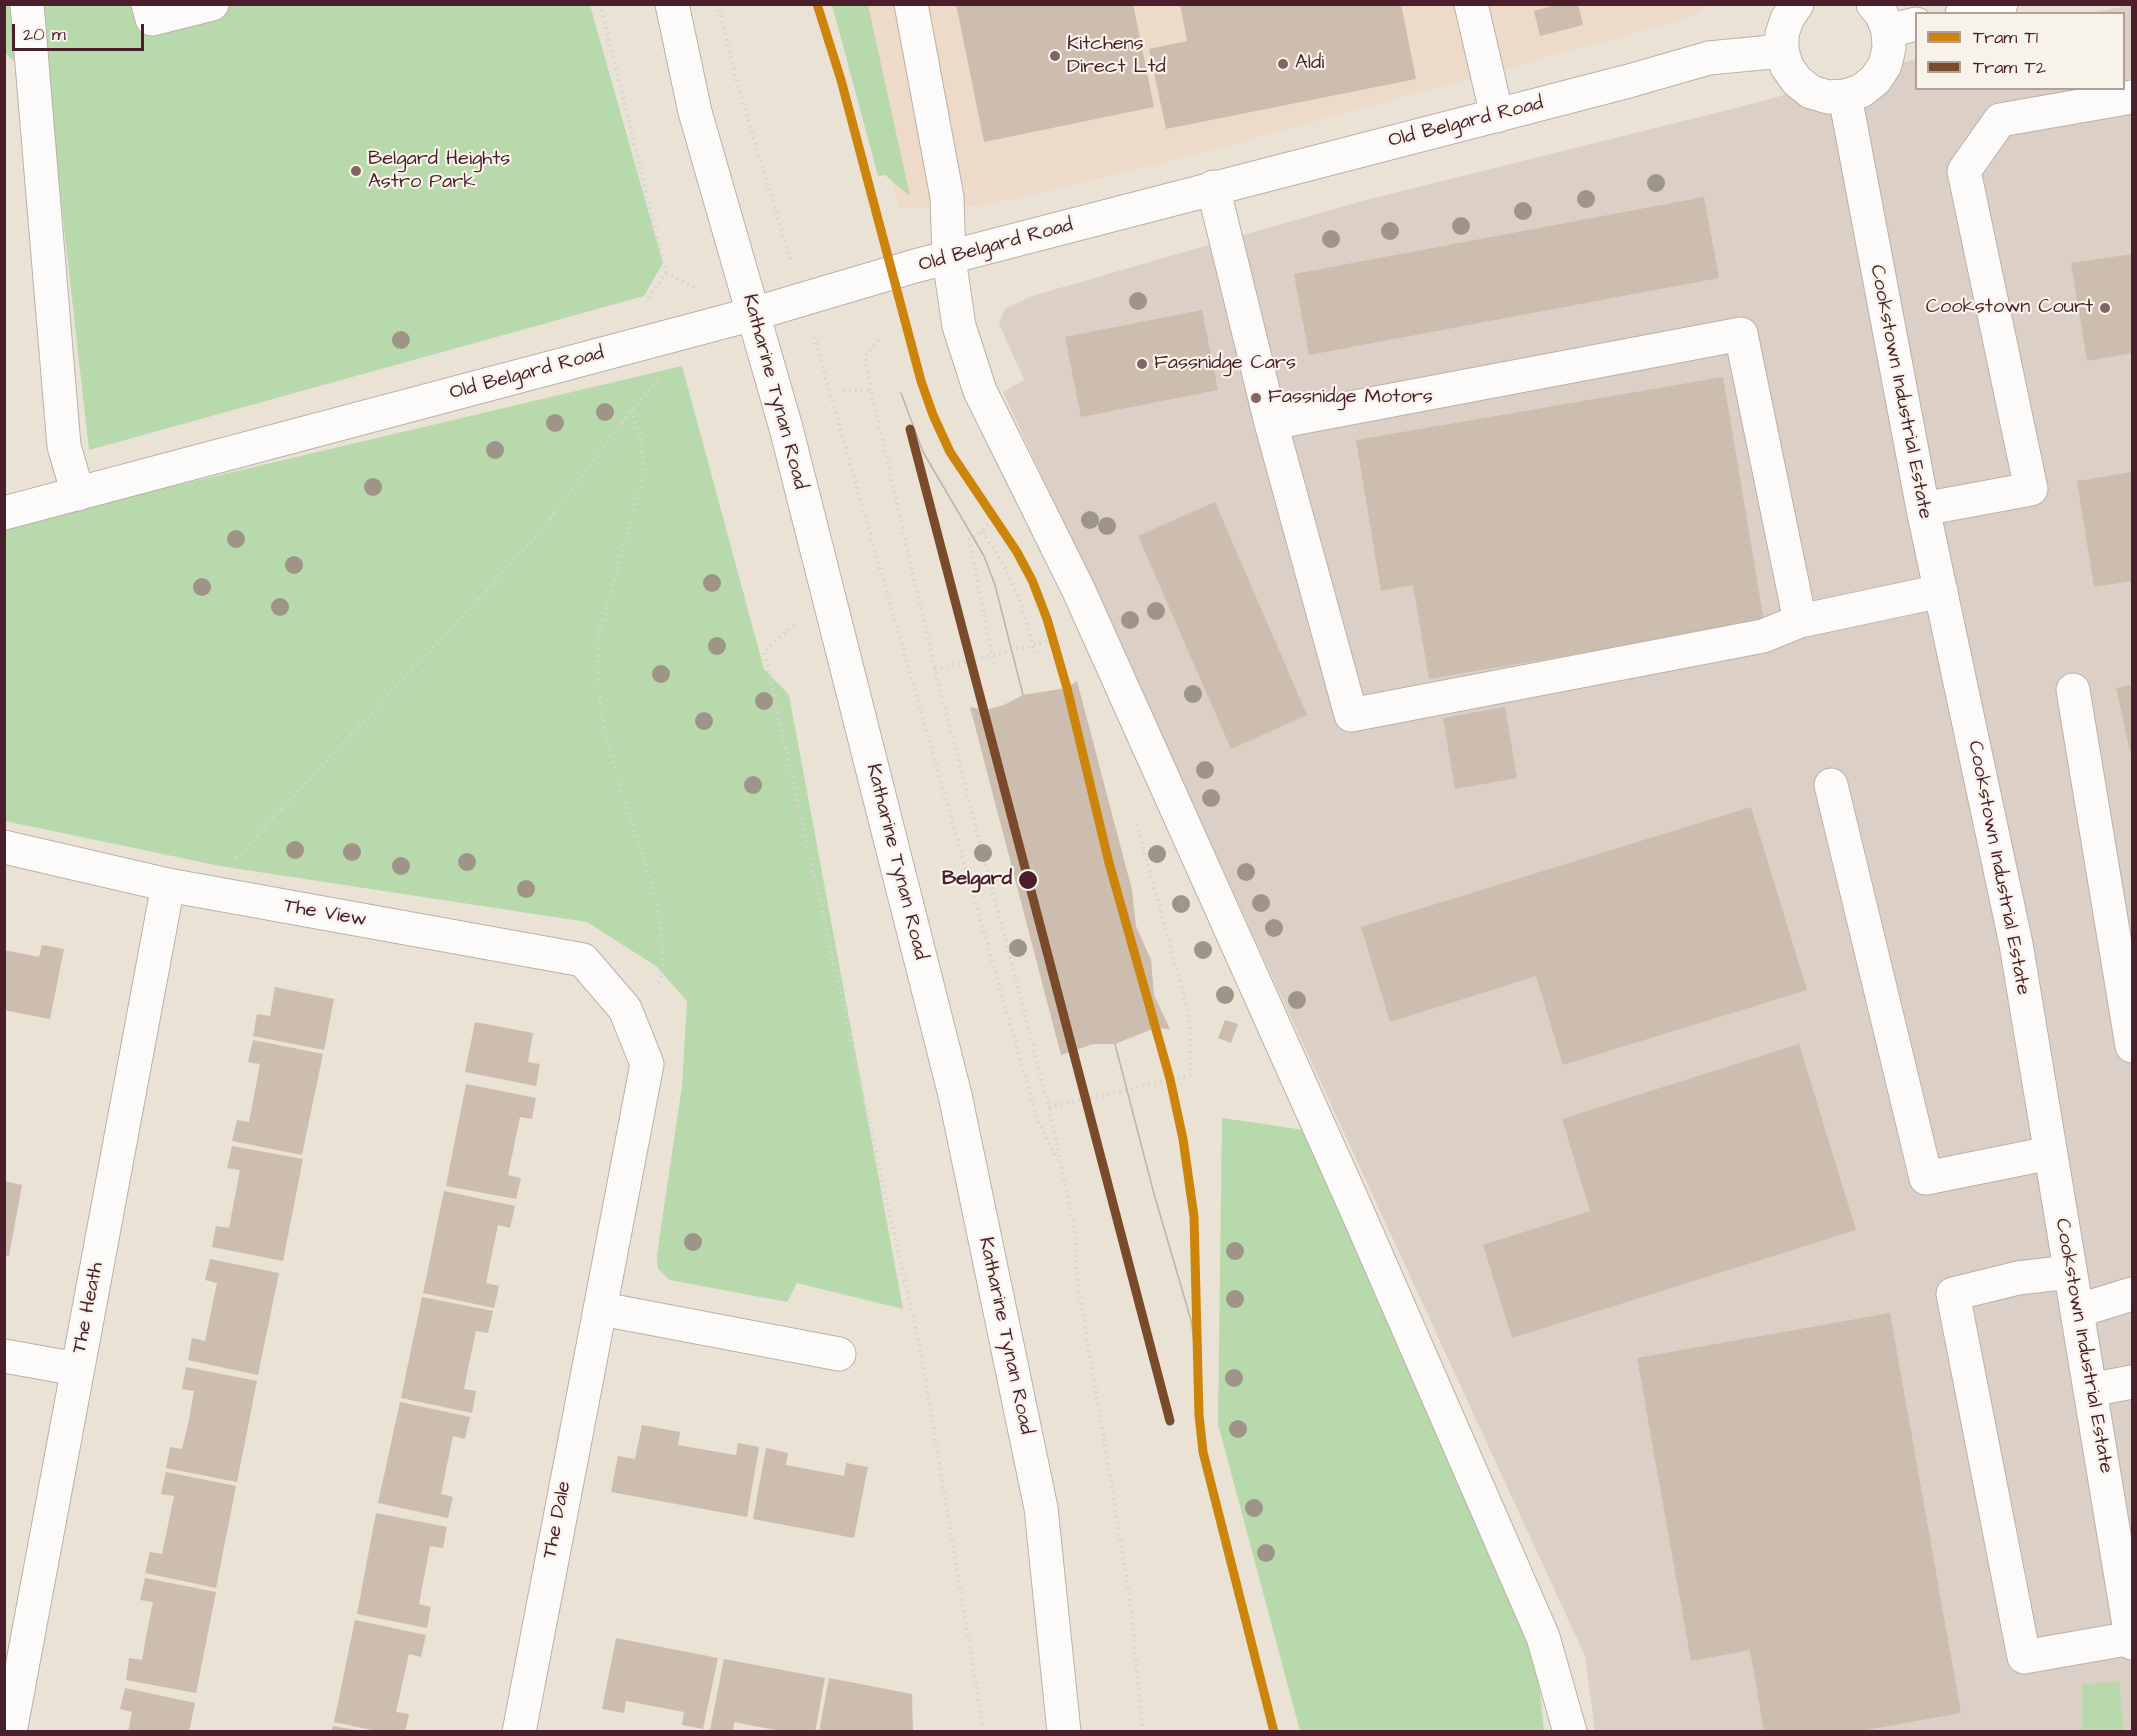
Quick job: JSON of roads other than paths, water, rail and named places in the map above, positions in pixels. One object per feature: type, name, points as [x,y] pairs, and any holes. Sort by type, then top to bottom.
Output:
[{"type":"street","points":[[27,4],[64,446],[78,494]]},
{"type":"street","points":[[148,4],[152,20],[212,4]]},
{"type":"street","name":"Katharine Tynan Road","points":[[672,4],[695,112],[786,428],[955,1095],[1041,1508],[1064,1731]]},
{"type":"street","points":[[911,4],[947,197],[949,259],[959,326],[980,391],[1089,612],[1347,1189],[1543,1637],[1570,1731]]},
{"type":"street","points":[[1471,4],[1497,116]]},
{"type":"street","points":[[1797,4],[1784,27],[1782,51],[1787,67],[1797,81],[1820,94],[1845,96],[1862,91],[1875,80],[1885,65],[1892,20]]},
{"type":"street","points":[[1970,12],[2001,4]]},
{"type":"street","name":"Old Belgard Road","points":[[4,513],[803,301],[1213,187],[1497,116],[1709,58],[1782,51]]},
{"type":"street","name":"Cookstown Industrial Estate","points":[[1845,96],[1923,509],[2016,944],[2132,1640]]},
{"type":"street","points":[[1923,509],[2031,489],[1964,171],[2000,120],[2133,97]]},
{"type":"street","points":[[1213,187],[1271,423],[1351,715],[1763,636],[1800,621],[1941,591]]},
{"type":"street","points":[[1271,423],[1741,334],[1800,621]]},
{"type":"street","points":[[2073,690],[2133,1046]]},
{"type":"street","points":[[1831,785],[1926,1178],[2050,1152]]},
{"type":"street","name":"The View","points":[[4,847],[168,885],[583,960],[625,1009]]},
{"type":"street","name":"The Heath","points":[[10,1731],[168,885]]},
{"type":"street","name":"The Dale","points":[[519,1731],[583,1387],[602,1309],[647,1064],[625,1009]]},
{"type":"street","points":[[2070,1272],[2018,1278],[1953,1294],[2024,1657],[2132,1640]]},
{"type":"street","points":[[2077,1311],[2126,1296]]},
{"type":"street","points":[[602,1309],[839,1354]]},
{"type":"street","points":[[4,1356],[77,1369]]},
{"type":"street","points":[[2090,1389],[2133,1382]]},
{"type":"tram line","name":"T1","points":[[817,4],[841,80],[921,381],[933,415],[950,452],[1017,552],[1032,580],[1047,619],[1067,688],[1109,863],[1170,1079],[1183,1139],[1194,1217],[1199,1415],[1203,1452],[1274,1732]]},
{"type":"tram line","points":[[901,393],[923,452],[984,556],[995,585],[1023,695]]},
{"type":"tram line","name":"T2","points":[[910,429],[1170,1421]]},
{"type":"tram line","points":[[1115,1044],[1154,1194],[1191,1320],[1199,1377]]},
{"type":"place","name":"Kitchens Direct Ltd","points":[[1055,56]]},
{"type":"place","name":"Aldi","points":[[1283,64]]},
{"type":"place","name":"Belgard Heights Astro Park","points":[[356,171]]},
{"type":"place","name":"Cookstown Court","points":[[2105,308]]},
{"type":"place","name":"Fassnidge Cars","points":[[1142,364]]},
{"type":"place","name":"Fassnidge Motors","points":[[1256,398]]},
{"type":"place","name":"Belgard","points":[[1028,880]]}]
